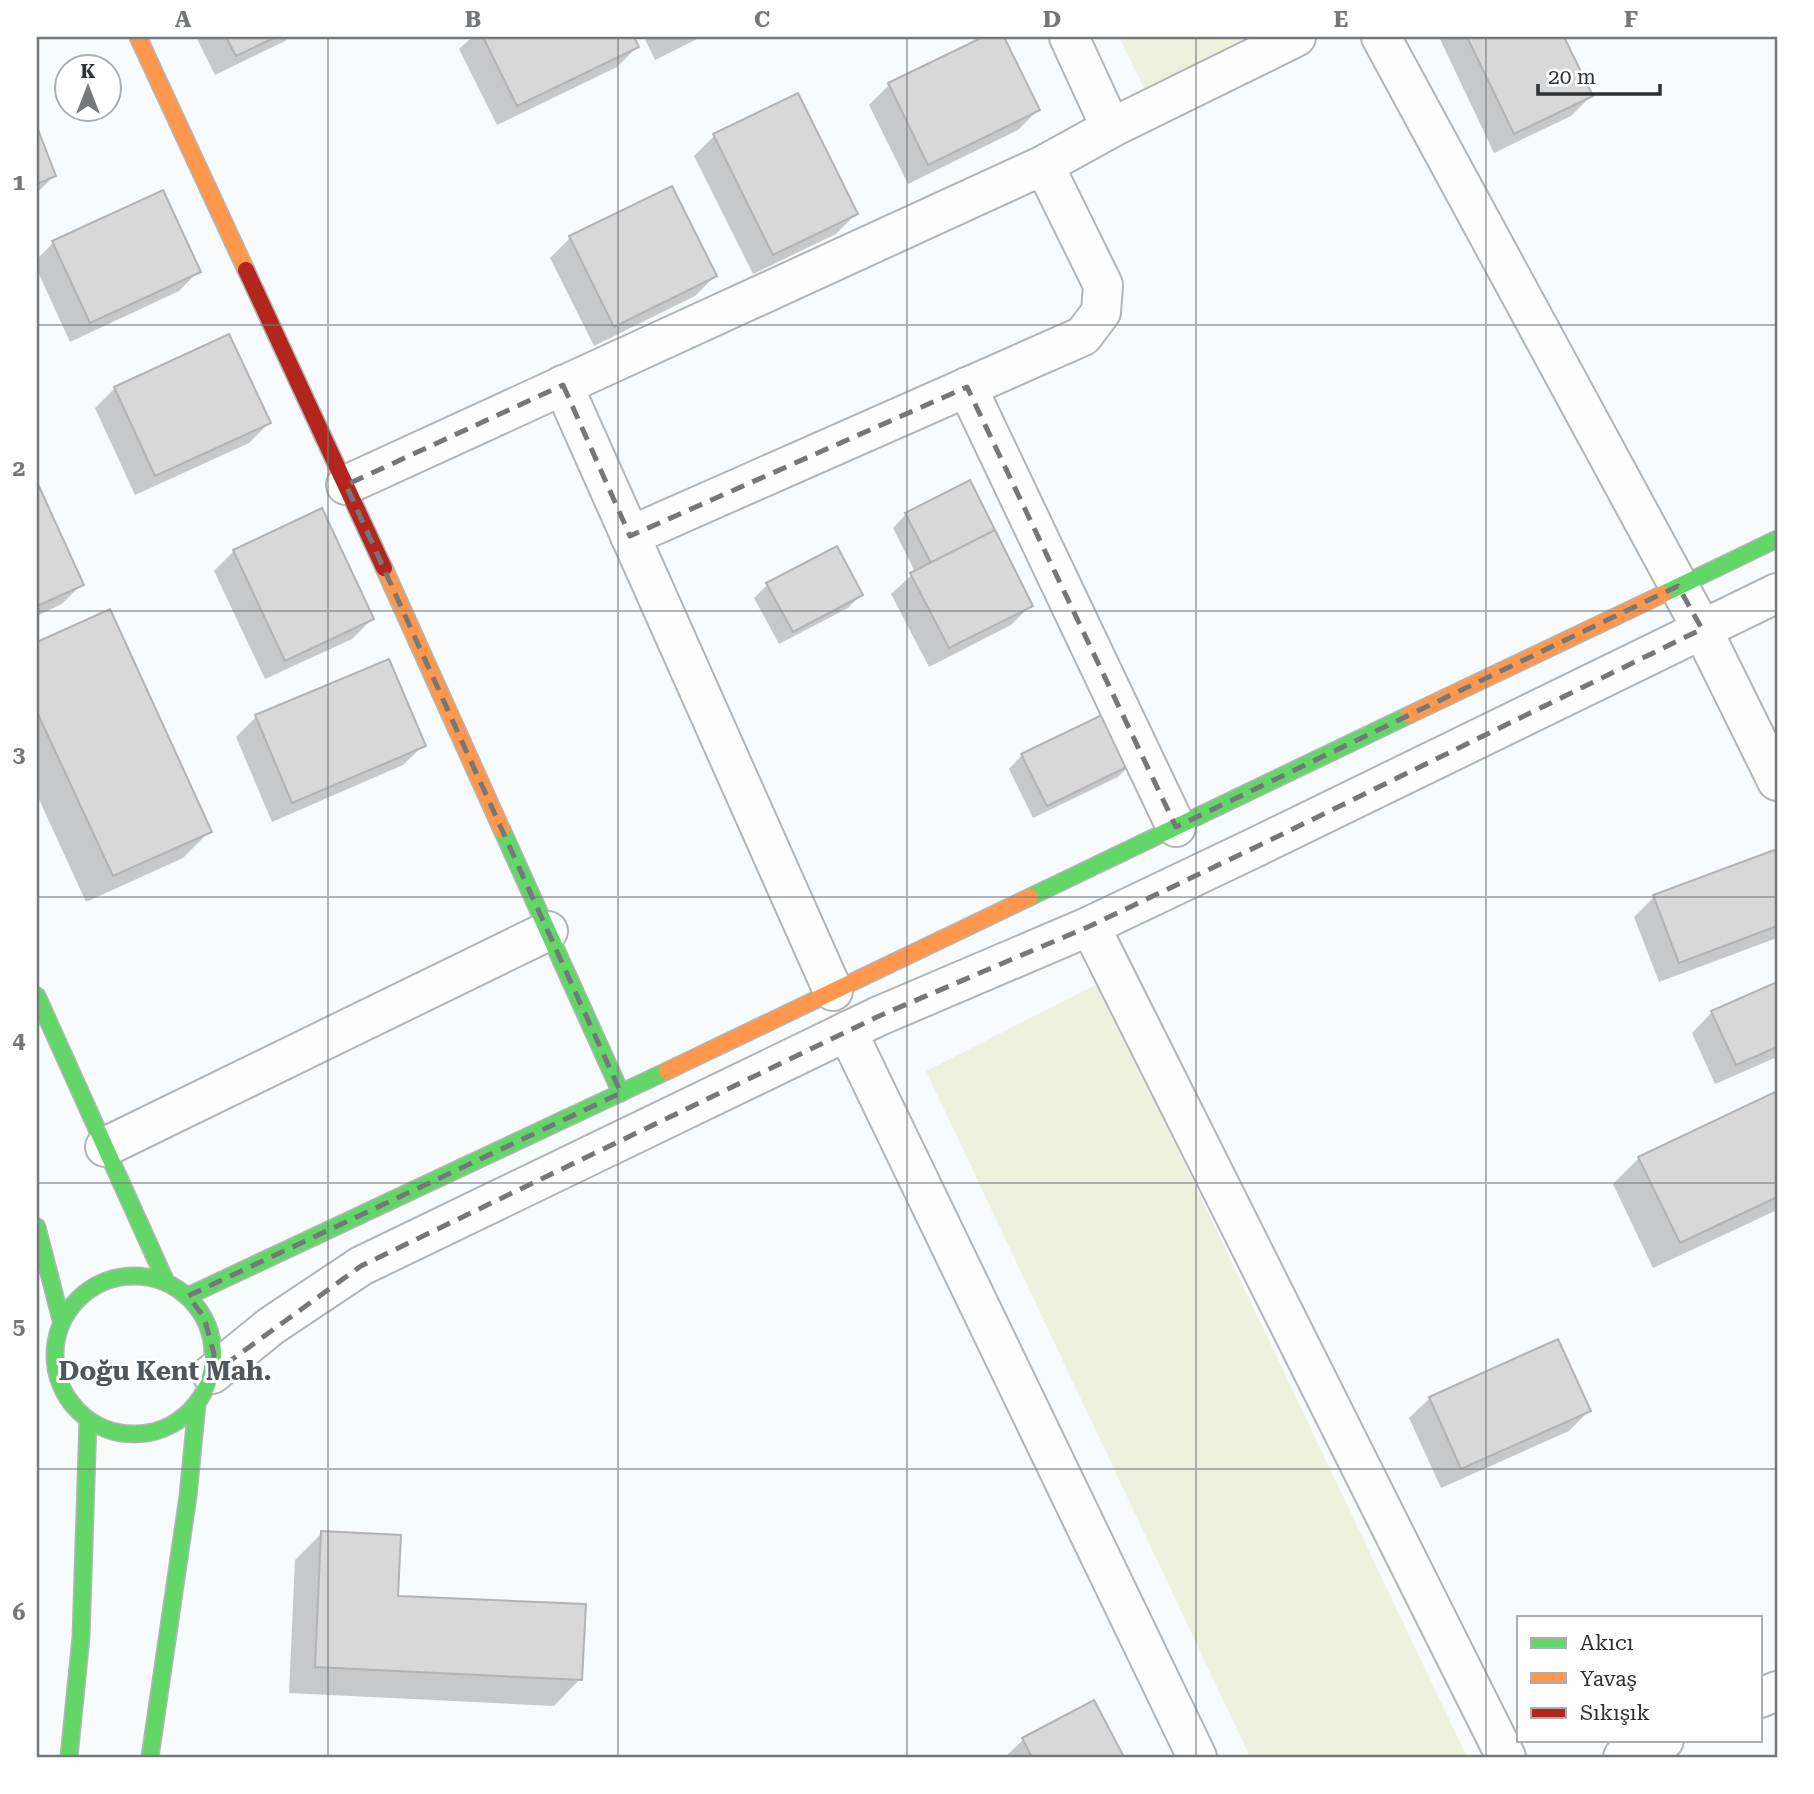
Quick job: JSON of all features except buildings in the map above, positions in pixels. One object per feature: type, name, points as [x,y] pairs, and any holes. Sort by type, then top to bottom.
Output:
[{"type":"street","points":[[138,37],[346,485],[621,1093]]},
{"type":"street","points":[[1069,37],[1111,128]]},
{"type":"street","points":[[346,485],[1044,165],[1111,128],[1296,37]]},
{"type":"street","points":[[1381,37],[1702,629],[1777,781]]},
{"type":"street","points":[[630,536],[1083,337],[1101,312],[1103,285],[1044,165]]},
{"type":"street","points":[[563,385],[834,991]]},
{"type":"street","points":[[967,387],[1176,827]]},
{"type":"street","points":[[188,1296],[621,1093],[1777,539]]},
{"type":"street","points":[[150,1757],[204,1389],[214,1354],[204,1317],[188,1296],[166,1282],[142,1276],[117,1277],[95,1285],[75,1301],[61,1320],[54,1345],[55,1369],[61,1389],[73,1407],[88,1420],[110,1431],[134,1435],[157,1431],[179,1420],[204,1389],[271,1326],[361,1266],[878,1016],[1090,926],[1777,593]]},
{"type":"street","points":[[1090,926],[1506,1757]]},
{"type":"street","points":[[105,1147],[548,930]]},
{"type":"street","points":[[37,996],[166,1282]]},
{"type":"street","points":[[847,1031],[1197,1757]]},
{"type":"street","points":[[37,1227],[61,1320]]},
{"type":"street","points":[[69,1757],[81,1637],[88,1420]]},
{"type":"street","points":[[1623,1757],[1659,1742]]},
{"type":"highlighted area","points":[[563,385],[630,536],[967,387],[1176,827],[1678,586],[1702,629],[1090,926],[879,1016],[361,1266],[212,1374],[214,1354],[204,1317],[188,1296],[621,1093],[346,485]]},
{"type":"green space","points":[[1119,37],[1257,37],[1144,88]]},
{"type":"green space","points":[[1099,983],[1467,1757],[1250,1757],[926,1071]]},
{"type":"traffic: fast","points":[[1663,594],[1777,539]]},
{"type":"traffic: fast","points":[[1030,897],[1409,715]]},
{"type":"traffic: fast","points":[[502,830],[621,1093]]},
{"type":"traffic: fast","points":[[37,996],[166,1282]]},
{"type":"traffic: fast","points":[[188,1296],[667,1071]]},
{"type":"traffic: fast","points":[[37,1227],[61,1320]]},
{"type":"traffic: fast","points":[[134,1276],[164,1282],[190,1299],[207,1325],[213,1355],[207,1385],[190,1411],[164,1428],[134,1434],[104,1428],[78,1411],[61,1385],[55,1355],[61,1325],[78,1299],[104,1282],[134,1276]]},
{"type":"traffic: fast","points":[[150,1757],[188,1496],[197,1404]]},
{"type":"traffic: fast","points":[[69,1757],[81,1637],[88,1420]]},
{"type":"traffic: slow","points":[[138,37],[246,270]]},
{"type":"traffic: slow","points":[[384,568],[502,830]]},
{"type":"traffic: slow","points":[[1409,715],[1663,594]]},
{"type":"traffic: slow","points":[[667,1071],[1030,897]]},
{"type":"traffic: jam","points":[[246,270],[384,568]]},
{"type":"district","name":"Doğu Kent Mah.","points":[[165,1371]]}]
